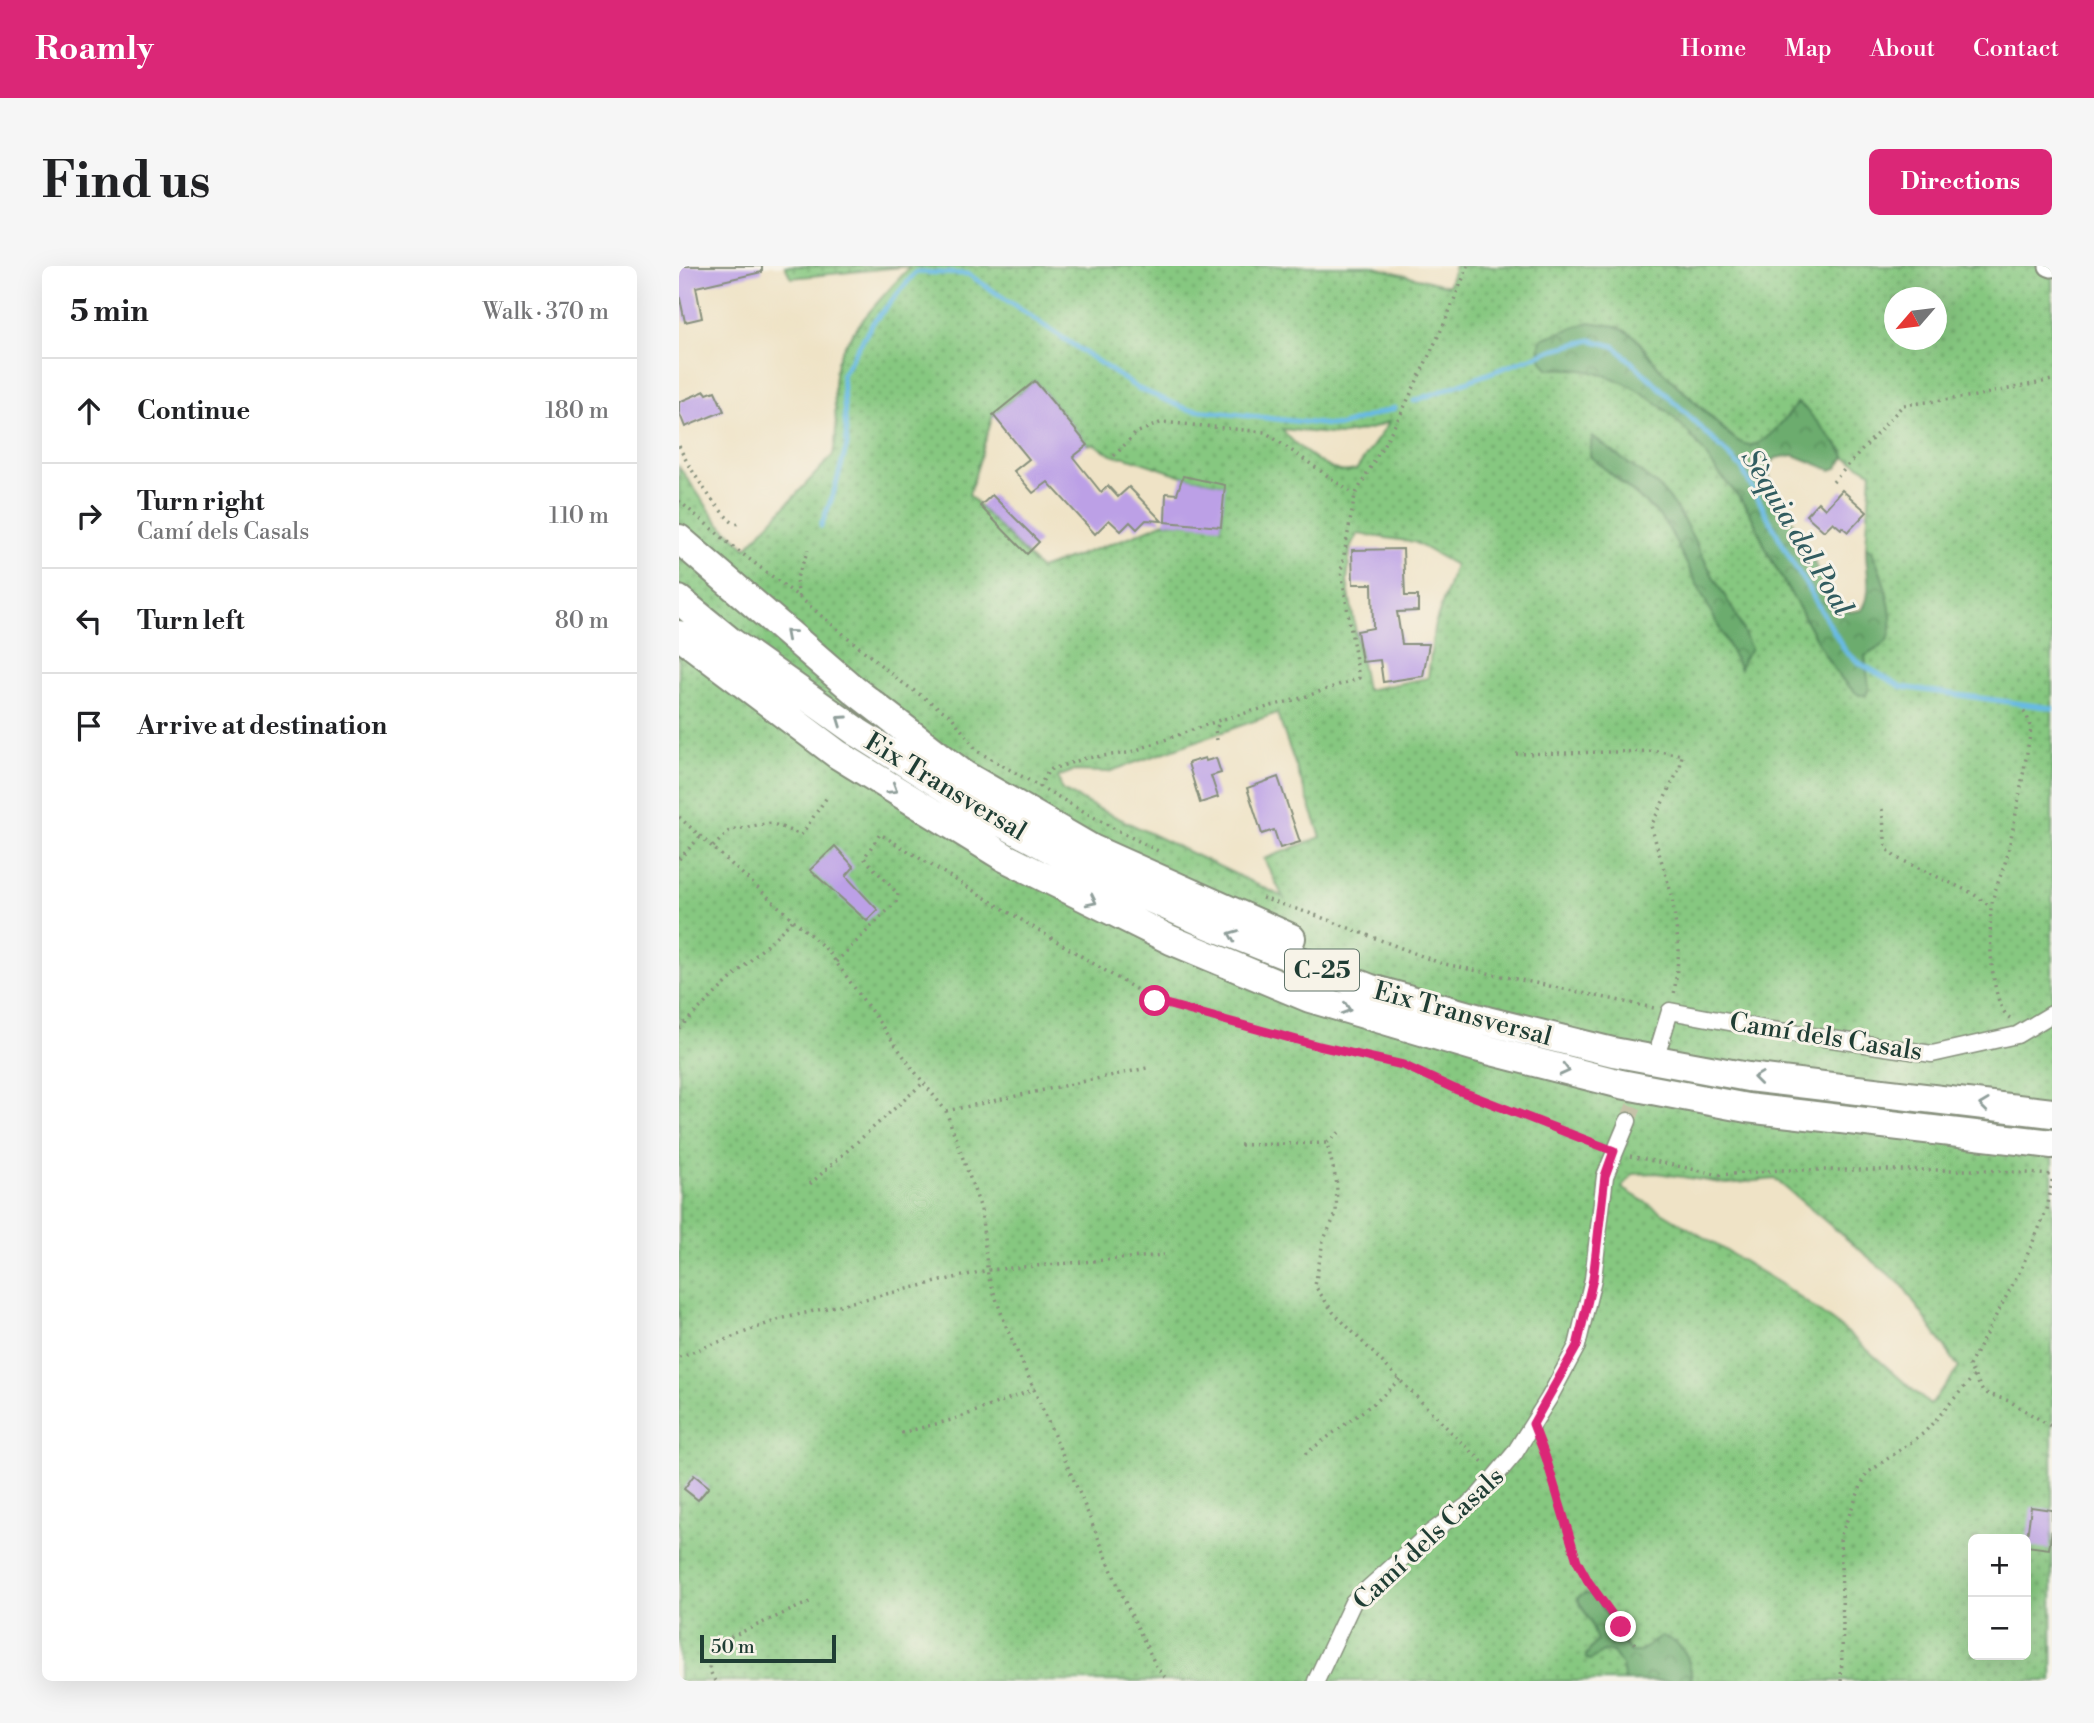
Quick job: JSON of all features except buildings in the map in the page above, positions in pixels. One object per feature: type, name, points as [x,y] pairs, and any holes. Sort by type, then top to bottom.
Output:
[{"type":"highway","points":[[679,539],[853,690],[964,775],[1092,849],[1299,942],[1487,1021]]},
{"type":"highway","name":"Eix Transversal","points":[[679,600],[732,643],[857,732],[995,819],[1097,874],[1210,925],[1370,989],[1613,1052],[1748,1077],[2052,1113]]},
{"type":"highway","name":"Eix Transversal","points":[[679,635],[837,754],[1006,858],[1171,940],[1310,998],[1476,1047],[1621,1084],[1747,1108],[2052,1144]]},
{"type":"highway","points":[[679,658],[719,689],[837,754]]},
{"type":"street","name":"Camí dels Casals","points":[[1670,1011],[1772,1030],[1932,1054],[2017,1035],[2052,1014]]},
{"type":"street","points":[[1660,1045],[1670,1011]]},
{"type":"street","name":"Camí dels Casals","points":[[1316,1681],[1353,1602],[1429,1534],[1476,1499],[1514,1454],[1577,1346],[1593,1279],[1605,1176],[1628,1121]]},
{"type":"path","points":[[1039,788],[1049,770],[1086,758],[1128,753],[1220,720],[1301,698],[1359,678],[1341,571],[1355,495],[1401,414],[1445,322],[1468,266]]},
{"type":"path","points":[[1833,482],[1903,405],[1975,397],[2052,380]]},
{"type":"path","points":[[1114,456],[1136,433],[1162,422],[1265,432],[1355,495]]},
{"type":"path","points":[[679,446],[727,519],[735,524],[739,523]]},
{"type":"path","points":[[679,501],[900,681],[953,717],[977,751],[1039,788],[1173,859]]},
{"type":"path","points":[[799,597],[796,580],[808,550]]},
{"type":"path","points":[[2022,710],[2031,729],[2008,855],[1991,907],[1991,961],[2003,1014],[2026,1030]]},
{"type":"path","points":[[1217,740],[1215,730],[1220,720]]},
{"type":"path","points":[[1257,896],[1440,963],[1670,1011],[1679,950],[1672,896],[1651,825],[1680,767],[1682,755],[1658,751],[1516,754]]},
{"type":"path","points":[[713,847],[730,830],[771,823],[800,835],[827,797]]},
{"type":"path","points":[[1882,809],[1886,848],[1895,857],[1972,893],[1991,907]]},
{"type":"path","points":[[679,817],[828,951],[946,1111],[981,1209],[988,1270],[1006,1326],[1122,1595],[1156,1666],[1168,1681]]},
{"type":"path","points":[[836,962],[896,902],[898,894],[864,858],[880,834],[1155,1001],[1319,1046],[1403,1065],[1455,1089],[1646,1161],[1720,1175],[1781,1170],[1986,1170],[2052,1175]]},
{"type":"path","points":[[679,859],[701,836]]},
{"type":"path","points":[[679,1028],[793,920]]},
{"type":"path","points":[[946,1111],[1147,1068]]},
{"type":"path","points":[[810,1184],[923,1083]]},
{"type":"path","points":[[1241,1145],[1327,1143],[1341,1131]]},
{"type":"path","points":[[1327,1143],[1337,1184],[1336,1214],[1323,1241],[1315,1286],[1333,1312],[1454,1436],[1497,1474]]},
{"type":"path","points":[[2052,1180],[2047,1210],[2021,1269],[1969,1366],[1983,1392],[2009,1401],[2052,1427]]},
{"type":"path","points":[[2047,1210],[2052,1213]]},
{"type":"path","points":[[679,1357],[780,1320],[988,1270],[1164,1255]]},
{"type":"path","points":[[1841,1681],[1843,1624],[1840,1537],[1866,1474],[1924,1433],[1974,1376]]},
{"type":"path","points":[[1305,1454],[1378,1400],[1400,1378]]},
{"type":"path","points":[[901,1433],[955,1419],[1035,1389]]},
{"type":"path","points":[[1533,1424],[1577,1561],[1603,1604],[1636,1645]]},
{"type":"path","points":[[715,1681],[709,1669],[712,1649],[728,1638],[812,1601]]},
{"type":"green space","points":[[785,266],[911,266],[791,278]]},
{"type":"green space","points":[[911,266],[1371,266],[1448,286],[1455,266],[2052,266],[2052,1681],[1692,1681],[1688,1661],[1679,1647],[1667,1638],[1653,1642],[1639,1652],[1631,1652],[1601,1606],[1587,1594],[1577,1599],[1591,1623],[1597,1641],[1586,1655],[1613,1652],[1622,1665],[1625,1681],[679,1681],[679,467],[718,522],[746,548],[833,455],[836,429],[834,385],[838,359],[851,336]],"holes":[[[1589,323],[1609,325],[1637,339],[1661,370],[1738,442],[1751,445],[1762,441],[1774,432],[1798,403],[1843,450],[1845,457],[1871,472],[1866,547],[1875,557],[1891,616],[1886,642],[1865,656],[1866,676],[1860,695],[1841,678],[1827,657],[1772,561],[1749,511],[1681,424],[1663,408],[1622,382],[1575,369],[1549,369]],[[1035,381],[1088,445],[1094,444],[1114,456],[1224,485],[1221,526],[1165,522],[1040,569],[969,495],[993,415]],[[1390,421],[1356,470],[1348,471],[1333,469],[1317,460],[1300,448],[1282,429],[1339,435],[1370,429]],[[1592,437],[1658,486],[1669,498],[1743,630],[1739,667],[1674,535],[1657,513],[1590,456]],[[1358,534],[1414,542],[1455,565],[1434,628],[1428,678],[1366,690],[1347,582],[1350,549]],[[1277,713],[1321,837],[1264,859],[1283,897],[1062,790],[1058,777],[1073,771],[1108,772]],[[1657,1173],[1727,1184],[1775,1179],[1903,1286],[1959,1368],[1930,1405],[1847,1332],[1781,1284],[1622,1188],[1633,1174]]]},
{"type":"green space","points":[[1589,322],[1616,326],[1633,335],[1661,370],[1727,433],[1742,443],[1752,445],[1764,440],[1798,403],[1838,446],[1845,457],[1837,468],[1831,470],[1794,455],[1776,458],[1767,467],[1772,487],[1831,595],[1839,606],[1850,612],[1862,610],[1866,603],[1866,547],[1872,550],[1887,595],[1891,631],[1881,647],[1865,656],[1869,688],[1866,695],[1859,695],[1849,687],[1833,668],[1772,560],[1749,510],[1680,424],[1663,408],[1622,382],[1575,369],[1549,369],[1543,362],[1540,352],[1541,339]]},
{"type":"green space","points":[[1592,436],[1658,486],[1684,521],[1734,611],[1751,649],[1743,659],[1740,669],[1669,529],[1657,513],[1590,456]]},
{"type":"green space","points":[[1591,1594],[1598,1600],[1631,1652],[1639,1652],[1662,1636],[1677,1643],[1688,1659],[1692,1681],[1625,1681],[1622,1665],[1613,1652],[1605,1651],[1590,1660],[1586,1659],[1597,1641],[1591,1623],[1577,1598]]},
{"type":"waterway","name":"Sèquia del Poal","points":[[821,526],[847,445],[842,375],[872,324],[916,272],[968,274],[1137,388],[1187,409],[1339,426],[1395,408]]},
{"type":"waterway","name":"Sèquia del Poal","points":[[1414,401],[1555,349],[1591,340],[1614,346],[1741,467],[1790,558],[1846,652],[1861,664],[1902,687],[2052,708]]},
{"type":"tunnel","points":[[1628,1121],[1656,1053]]},
{"type":"route","points":[[1155,1001],[1319,1046],[1403,1065],[1455,1089],[1614,1151],[1605,1176],[1593,1279],[1577,1346],[1533,1424],[1577,1561],[1603,1604],[1621,1627]]}]
